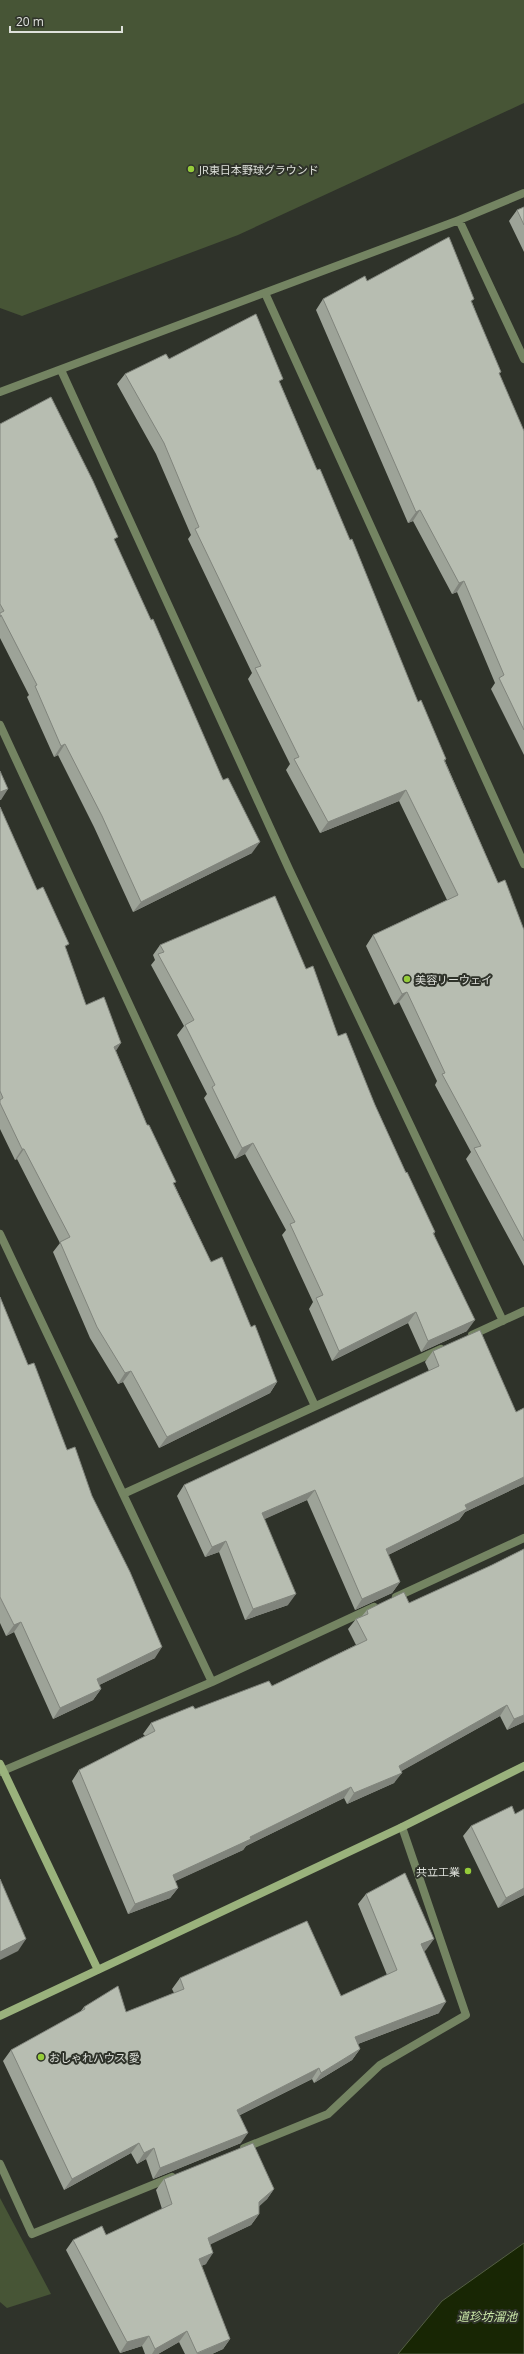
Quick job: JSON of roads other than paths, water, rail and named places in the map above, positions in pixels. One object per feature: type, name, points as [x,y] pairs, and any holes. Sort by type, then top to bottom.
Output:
[{"type":"street","points":[[0,392],[459,220],[524,193]]},
{"type":"street","points":[[459,220],[524,359]]},
{"type":"street","points":[[265,293],[524,864]]},
{"type":"street","points":[[60,370],[289,869],[503,1321]]},
{"type":"street","points":[[0,725],[315,1406]]},
{"type":"street","points":[[0,1234],[212,1682]]},
{"type":"street","points":[[467,1337],[524,1311]]},
{"type":"street","points":[[123,1494],[452,1344]]},
{"type":"street","points":[[98,1970],[1,1769],[212,1682],[524,1538]]},
{"type":"street","points":[[0,2016],[402,1827],[524,1766]]},
{"type":"street","points":[[239,2150],[328,2114],[380,2065],[466,2016],[402,1827]]},
{"type":"street","points":[[0,2164],[32,2234],[180,2174]]},
{"type":"water","name":"道珍坊溜池","points":[[524,2243],[524,2354],[398,2354],[442,2301]]},
{"type":"place","name":"JR東日本野球グラウンド","points":[[191,169]]},
{"type":"place","name":"美容リーウェイ","points":[[407,979]]},
{"type":"place","name":"共立工業","points":[[468,1871]]},
{"type":"place","name":"おしゃれハウス 愛","points":[[41,2057]]}]
